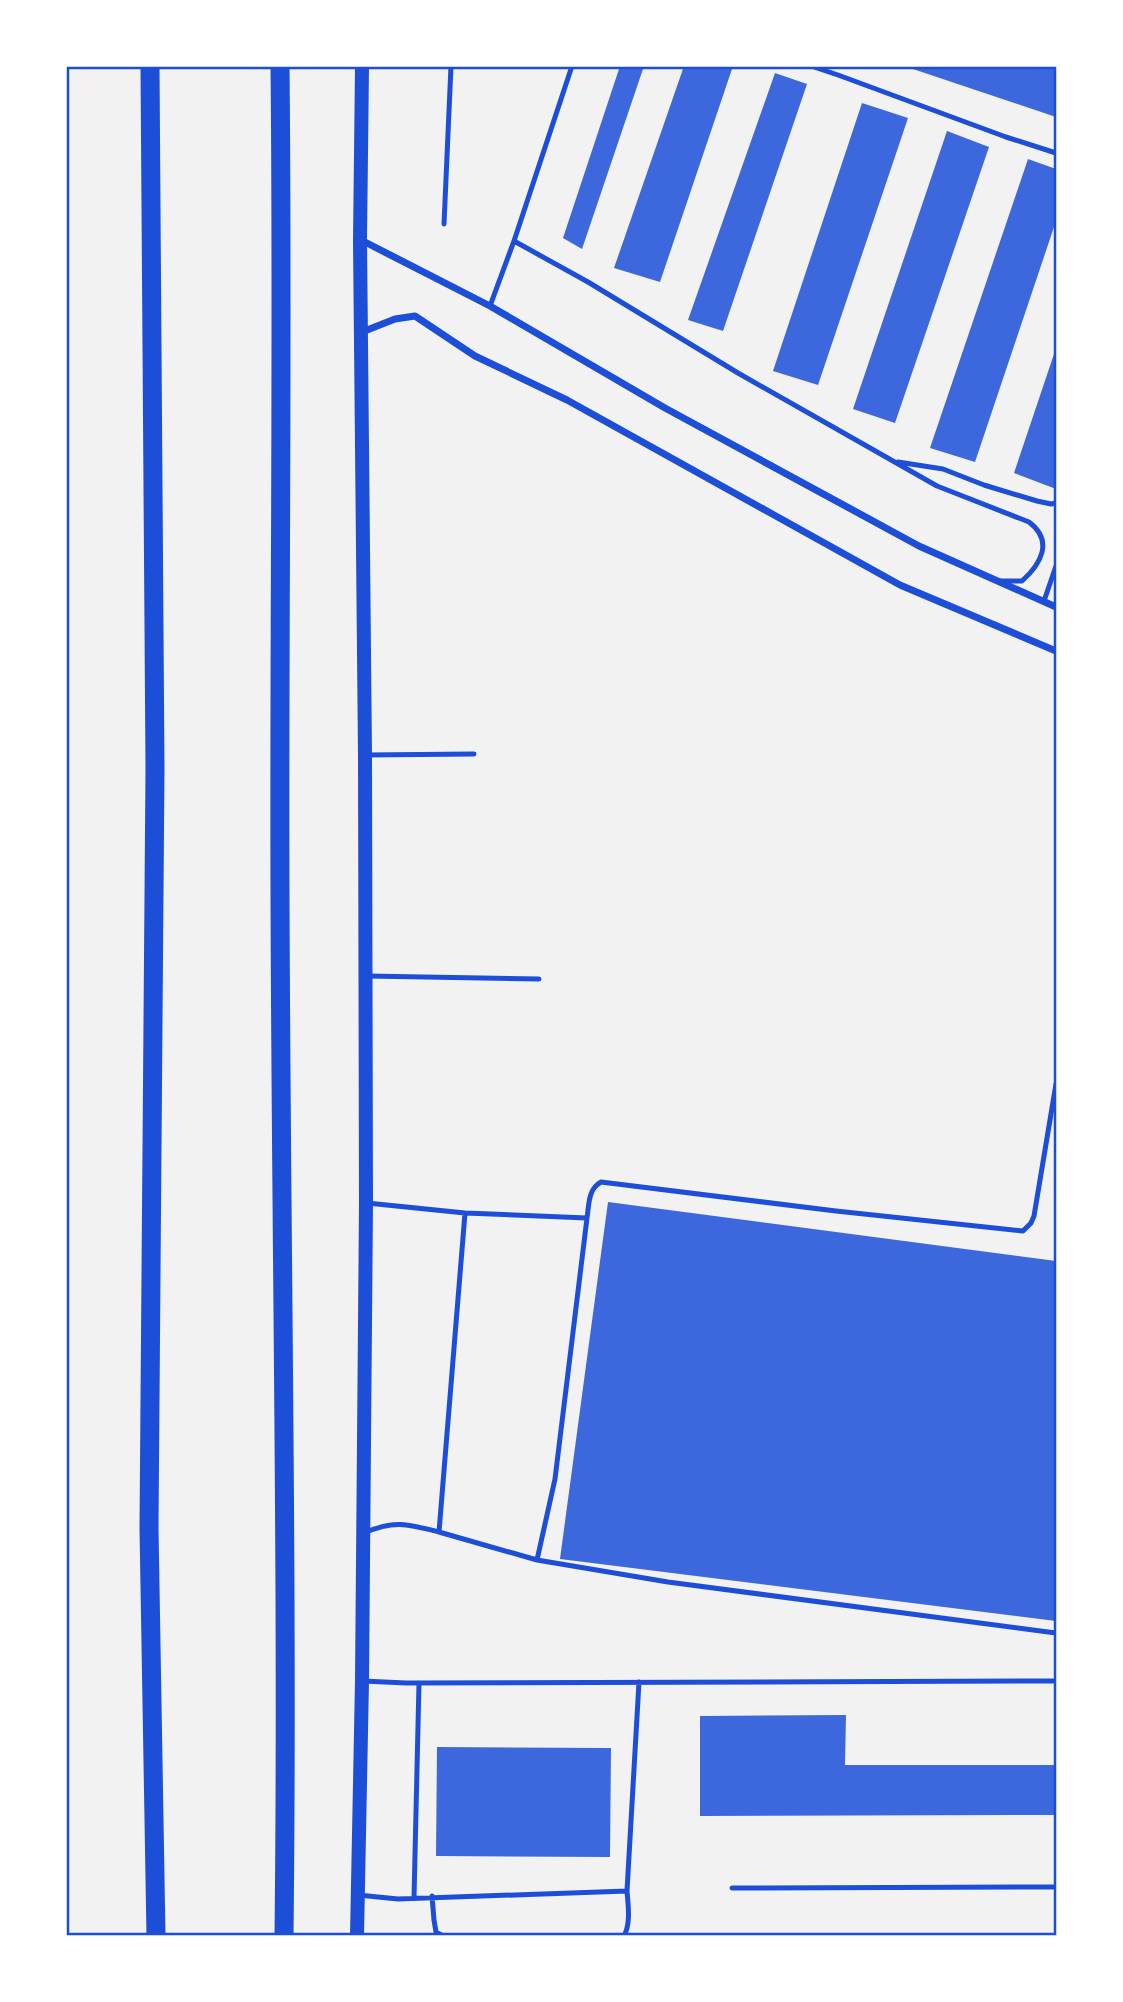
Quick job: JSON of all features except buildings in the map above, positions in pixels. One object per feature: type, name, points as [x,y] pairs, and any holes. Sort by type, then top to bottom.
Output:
[{"type":"highway","points":[[150,66],[155,782],[149,1528],[156,1936]]},
{"type":"highway","points":[[280,66],[280,902],[286,1714],[284,1936]]},
{"type":"main road","points":[[357,1936],[366,1203],[360,240],[362,66]]},
{"type":"street","points":[[360,240],[490,306],[665,408],[871,521],[919,546],[1056,607]]},
{"type":"street","points":[[362,332],[395,319],[415,316],[475,356],[567,400],[900,584],[1056,651]]},
{"type":"lane","points":[[444,223],[451,66]]},
{"type":"lane","points":[[490,306],[572,66]]},
{"type":"lane","points":[[811,66],[1056,153]]},
{"type":"lane","points":[[514,241],[937,486],[1029,522],[1040,535],[1043,545],[1038,564],[1022,581],[997,580]]},
{"type":"lane","points":[[895,462],[943,469],[1037,501],[1056,503]]},
{"type":"lane","points":[[1044,601],[1056,566]]},
{"type":"lane","points":[[365,755],[474,754]]},
{"type":"lane","points":[[365,975],[539,979]]},
{"type":"lane","points":[[537,1560],[555,1479],[590,1193],[595,1185],[601,1182],[1023,1231],[1034,1216],[1056,1084]]},
{"type":"lane","points":[[366,1203],[465,1213],[587,1218]]},
{"type":"lane","points":[[439,1532],[465,1213]]},
{"type":"lane","points":[[363,1533],[383,1525],[405,1524],[537,1560],[668,1582],[1056,1633]]},
{"type":"lane","points":[[362,1681],[1056,1681]]},
{"type":"lane","points":[[624,1936],[628,1929],[627,1891],[639,1682]]},
{"type":"lane","points":[[414,1898],[419,1683]]},
{"type":"lane","points":[[732,1888],[1056,1887]]},
{"type":"lane","points":[[356,1895],[398,1899],[627,1891]]},
{"type":"lane","points":[[432,1896],[436,1932],[443,1936]]}]
